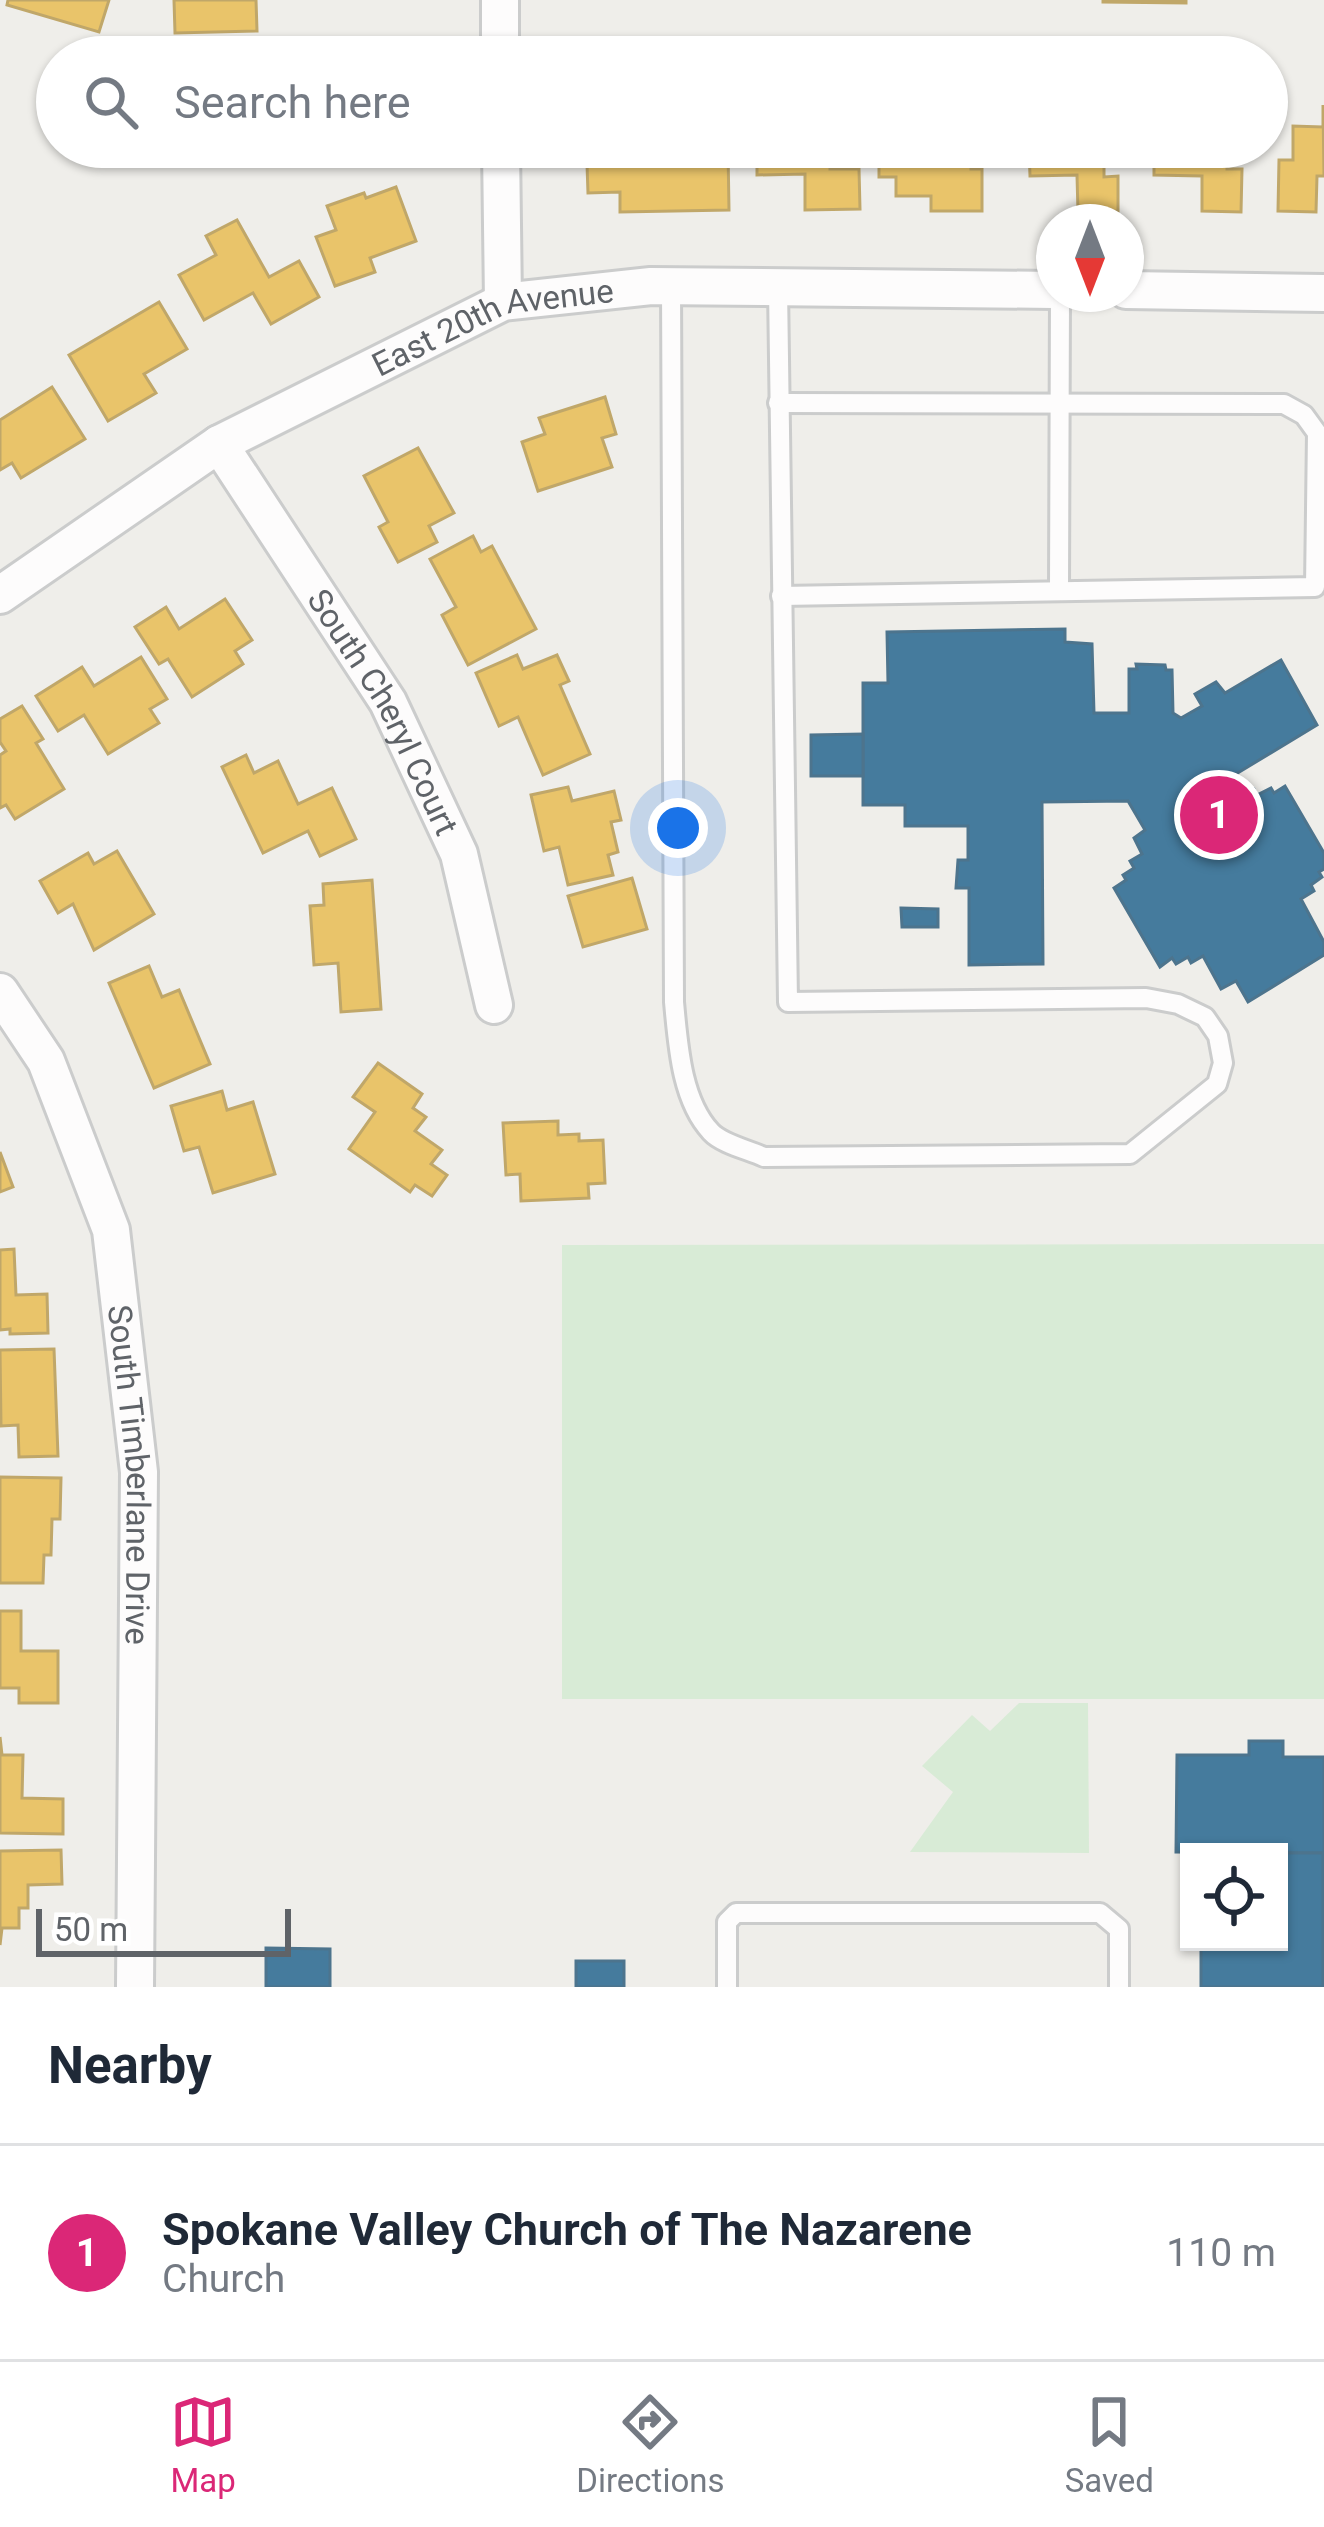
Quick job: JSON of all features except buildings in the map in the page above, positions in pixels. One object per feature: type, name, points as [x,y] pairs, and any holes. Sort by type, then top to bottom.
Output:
[{"type":"street","points":[[500,0],[500,36]]},
{"type":"street","points":[[501,168],[503,302]]},
{"type":"street","name":"East 20th Avenue","points":[[0,595],[218,444],[503,302],[671,286],[1036,292]]},
{"type":"street","points":[[1144,290],[1324,292]]},
{"type":"street","name":"South Cheryl Court","points":[[218,444],[388,702],[459,854],[494,1005]]},
{"type":"street","name":"South Timberlane Drive","points":[[0,992],[46,1061],[111,1230],[139,1472],[135,1987]]},
{"type":"lane","points":[[671,286],[674,1003],[679,1054],[691,1094],[712,1134],[764,1157],[1130,1154],[1217,1084],[1223,1063],[1218,1036],[1205,1017],[1178,1004],[1146,998],[788,1003],[778,287]]},
{"type":"lane","points":[[1057,312],[1059,589]]},
{"type":"lane","points":[[778,403],[1284,404],[1304,415],[1318,433],[1315,587],[781,596]]},
{"type":"lane","points":[[727,1987],[728,1922],[736,1913],[1100,1913],[1119,1929],[1119,1987]]},
{"type":"green space","points":[[1324,1244],[1324,1699],[562,1699],[562,1245]]},
{"type":"green space","points":[[1019,1703],[1088,1703],[1089,1853],[910,1852],[953,1792],[922,1766],[972,1715],[990,1731]]},
{"type":"place","name":"Spokane Valley Church of The Nazarene","points":[[1219,815]]}]
